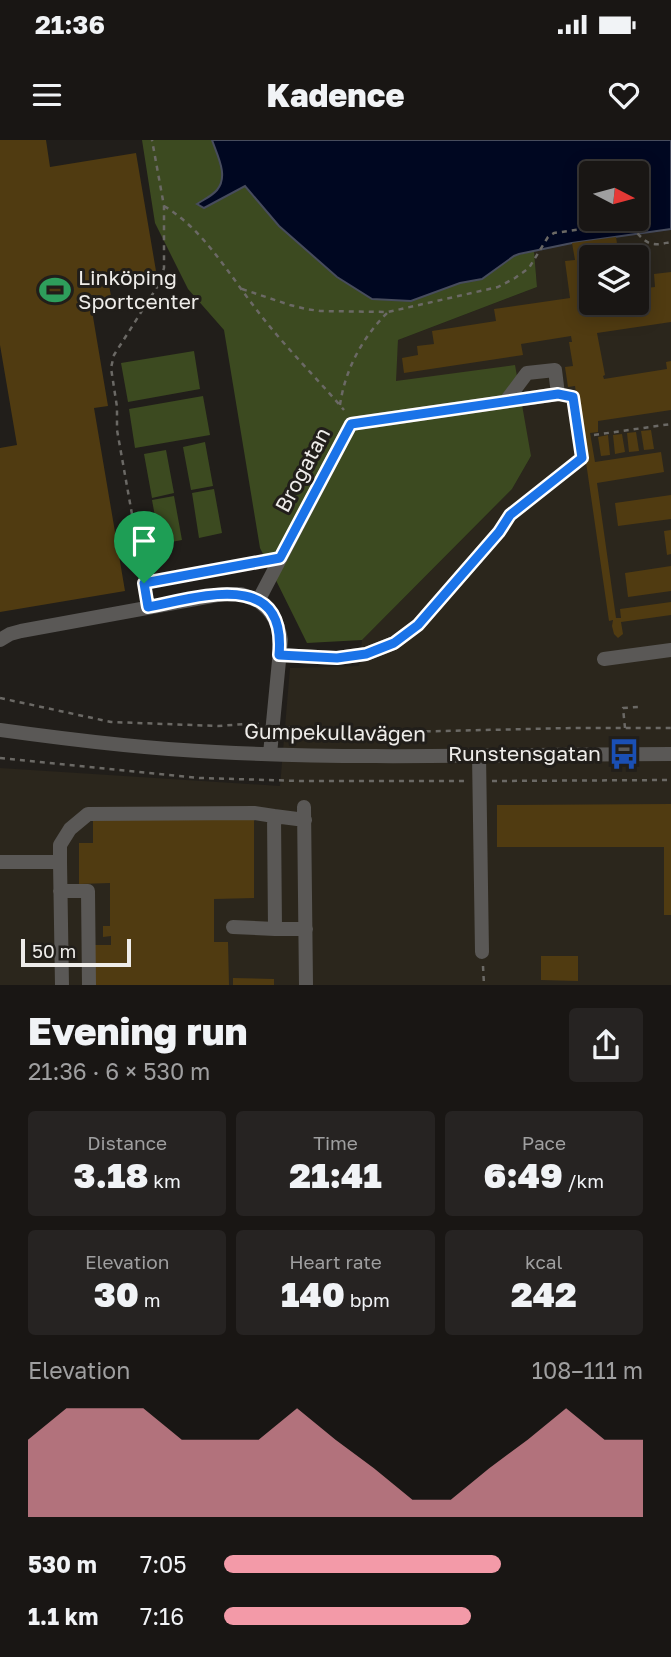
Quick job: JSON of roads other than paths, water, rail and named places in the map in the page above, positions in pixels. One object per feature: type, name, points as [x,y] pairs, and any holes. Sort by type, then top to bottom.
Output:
[{"type":"street","name":"Brogatan","points":[[258,601],[351,424],[558,394],[555,370],[527,373],[506,401]]},
{"type":"street","points":[[279,655],[347,657],[366,654],[394,643],[418,625],[499,532]]},
{"type":"street","points":[[0,640],[21,631],[233,593],[258,601],[268,608],[279,628],[281,639],[270,754]]},
{"type":"street","points":[[604,659],[671,650]]},
{"type":"street","name":"Gumpekullavägen","points":[[0,730],[156,749],[270,754],[671,754]]},
{"type":"street","points":[[479,755],[482,952]]},
{"type":"street","points":[[62,985],[60,845],[70,829],[88,814],[254,813],[274,816],[305,814],[306,985]]},
{"type":"street","points":[[274,816],[275,929]]},
{"type":"street","points":[[0,862],[60,862]]},
{"type":"street","points":[[60,891],[88,891],[89,985]]},
{"type":"street","points":[[233,927],[306,929]]},
{"type":"water","points":[[212,140],[671,140],[671,229],[572,243],[519,254],[482,279],[460,283],[411,301],[372,299],[337,277],[279,226],[245,186],[204,208],[197,204],[213,194],[220,184],[222,172]]},
{"type":"place","name":"Linköping Sportcenter","points":[[55,290]]},
{"type":"place","name":"Runstensgatan","points":[[624,754]]}]
